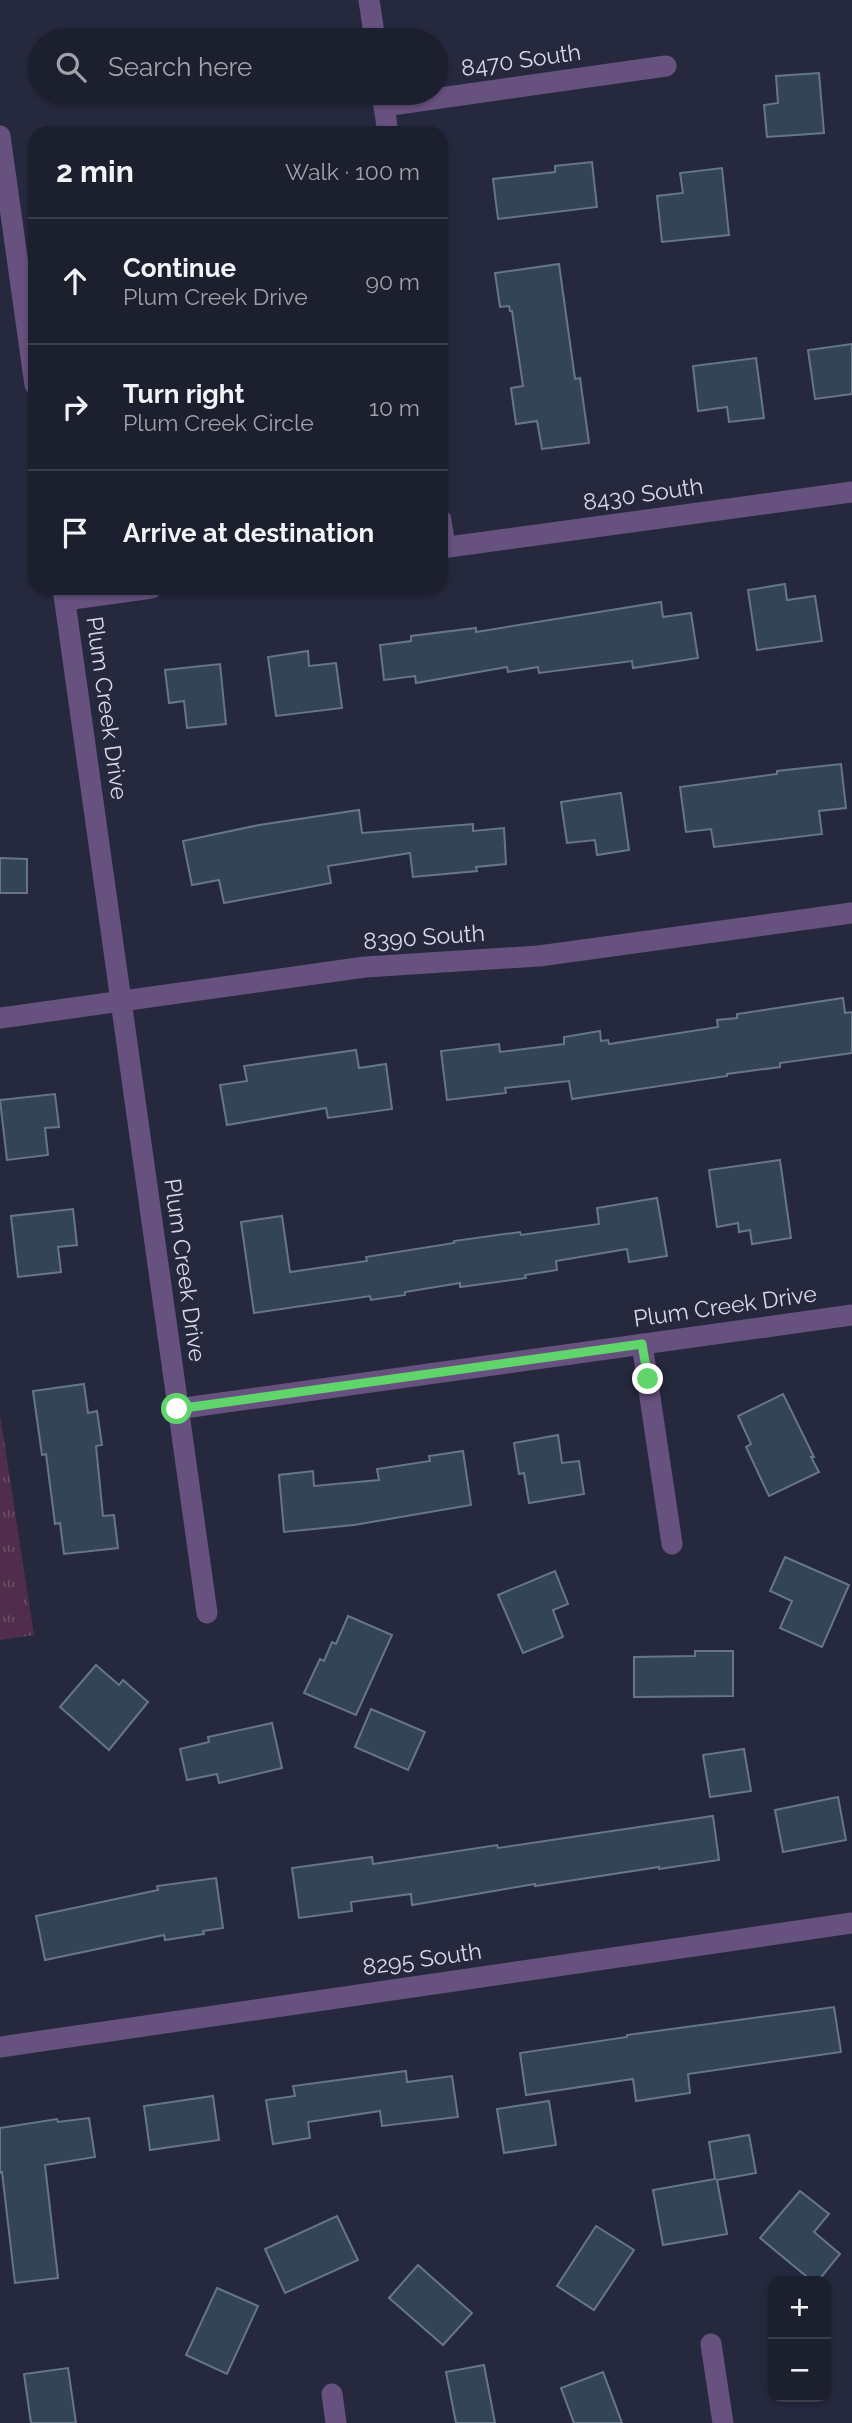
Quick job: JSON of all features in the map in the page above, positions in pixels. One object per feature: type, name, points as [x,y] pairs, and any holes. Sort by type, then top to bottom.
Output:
[{"type":"street","points":[[369,0],[373,28]]},
{"type":"street","name":"8470 South","points":[[448,91],[666,66]]},
{"type":"street","points":[[384,105],[387,126]]},
{"type":"street","points":[[0,136],[28,335]]},
{"type":"street","name":"8430 South","points":[[448,547],[852,492]]},
{"type":"street","name":"Plum Creek Drive","points":[[64,595],[177,1409],[852,1315]]},
{"type":"street","name":"8390 South","points":[[0,1018],[365,967],[539,956],[852,913]]},
{"type":"street","points":[[642,1344],[672,1544]]},
{"type":"street","points":[[177,1409],[207,1612]]},
{"type":"street","name":"8295 South","points":[[0,2047],[852,1923]]},
{"type":"street","points":[[712,2344],[723,2423]]},
{"type":"street","points":[[332,2394],[336,2423]]},
{"type":"green space","points":[[0,1415],[34,1635],[0,1640]]},
{"type":"building","points":[[819,73],[824,133],[767,137],[764,105],[778,103],[776,76]]},
{"type":"building","points":[[592,162],[597,207],[498,219],[493,179],[555,172],[555,166]]},
{"type":"building","points":[[722,168],[729,235],[662,242],[657,196],[683,193],[680,173]]},
{"type":"building","points":[[559,264],[575,379],[580,378],[589,443],[542,449],[537,421],[516,424],[511,388],[523,386],[512,311],[509,306],[500,307],[495,273]]},
{"type":"building","points":[[852,344],[852,394],[815,399],[808,350]]},
{"type":"building","points":[[756,358],[764,418],[729,422],[727,407],[698,411],[693,366]]},
{"type":"building","points":[[785,584],[787,600],[815,596],[822,641],[757,650],[748,590]]},
{"type":"building","points":[[661,602],[663,617],[691,613],[698,658],[633,668],[632,661],[539,673],[538,667],[508,672],[507,667],[416,683],[415,676],[384,680],[380,645],[411,641],[411,636],[476,628],[476,632]]},
{"type":"building","points":[[308,651],[309,666],[336,663],[342,708],[276,716],[268,657]]},
{"type":"building","points":[[220,664],[226,724],[187,728],[184,701],[169,703],[165,670]]},
{"type":"building","points":[[841,764],[846,808],[819,811],[822,834],[714,847],[711,829],[686,832],[680,787],[777,774],[777,771]]},
{"type":"building","points":[[621,793],[629,850],[597,855],[595,840],[567,843],[561,802]]},
{"type":"building","points":[[359,810],[362,833],[473,824],[473,831],[504,828],[506,864],[476,867],[477,871],[413,877],[410,853],[328,866],[331,883],[224,903],[219,880],[192,885],[183,841],[259,825]]},
{"type":"building","points":[[0,858],[27,859],[27,893],[0,893]]},
{"type":"building","points":[[843,998],[845,1013],[852,1012],[852,1053],[780,1063],[780,1067],[727,1076],[572,1099],[569,1081],[505,1088],[506,1093],[447,1100],[441,1051],[499,1044],[500,1052],[564,1044],[564,1037],[600,1031],[601,1041],[608,1040],[609,1044],[718,1027],[717,1020],[737,1018],[737,1014]]},
{"type":"building","points":[[356,1050],[359,1068],[386,1064],[392,1109],[328,1118],[326,1108],[227,1125],[220,1085],[247,1081],[244,1066]]},
{"type":"building","points":[[55,1094],[59,1127],[45,1128],[48,1155],[7,1160],[0,1100]]},
{"type":"building","points":[[780,1160],[791,1238],[752,1244],[750,1230],[739,1232],[738,1223],[717,1227],[709,1170]]},
{"type":"building","points":[[657,1198],[667,1256],[629,1262],[627,1249],[556,1261],[557,1270],[525,1275],[526,1278],[460,1287],[460,1283],[371,1300],[370,1296],[254,1313],[241,1222],[282,1216],[290,1272],[367,1261],[366,1257],[454,1241],[599,1224],[597,1208]]},
{"type":"building","points":[[73,1209],[77,1245],[58,1247],[61,1272],[18,1277],[11,1216]]},
{"type":"building","points":[[84,1384],[88,1413],[97,1411],[102,1445],[96,1446],[103,1516],[114,1515],[118,1548],[64,1554],[60,1523],[55,1524],[46,1454],[42,1455],[33,1391]]},
{"type":"building","points":[[783,1394],[819,1472],[769,1496],[746,1447],[751,1444],[738,1416]]},
{"type":"building","points":[[558,1435],[562,1463],[579,1461],[584,1494],[529,1503],[524,1473],[519,1474],[514,1443]]},
{"type":"building","points":[[463,1451],[471,1505],[354,1525],[284,1532],[279,1475],[313,1471],[314,1486],[379,1480],[377,1469],[430,1461],[429,1456]]},
{"type":"building","points":[[785,1557],[849,1585],[822,1647],[780,1628],[792,1601],[770,1591]]},
{"type":"building","points":[[555,1571],[568,1604],[553,1610],[563,1637],[523,1653],[498,1595]]},
{"type":"building","points":[[348,1616],[392,1635],[356,1715],[304,1693],[320,1659],[324,1661],[332,1642],[336,1644]]},
{"type":"building","points":[[695,1651],[733,1651],[733,1696],[634,1697],[634,1657],[695,1656]]},
{"type":"building","points":[[96,1665],[119,1685],[123,1680],[148,1702],[109,1750],[60,1707]]},
{"type":"building","points":[[371,1709],[425,1732],[408,1770],[355,1747]]},
{"type":"building","points":[[272,1723],[282,1768],[219,1783],[217,1774],[187,1780],[180,1749],[209,1742],[208,1737]]},
{"type":"building","points":[[744,1749],[751,1791],[710,1797],[703,1755]]},
{"type":"building","points":[[838,1797],[846,1840],[783,1852],[775,1810]]},
{"type":"building","points":[[713,1816],[719,1860],[535,1884],[412,1905],[411,1894],[351,1902],[352,1911],[299,1918],[292,1868],[372,1857],[373,1864]]},
{"type":"building","points":[[216,1878],[223,1928],[165,1940],[164,1935],[45,1960],[36,1916],[158,1890],[157,1886]]},
{"type":"building","points":[[834,2007],[841,2052],[688,2074],[690,2093],[636,2101],[633,2079],[526,2095],[520,2053],[627,2035]]},
{"type":"building","points":[[406,2071],[407,2082],[452,2076],[458,2117],[382,2126],[380,2111],[308,2122],[310,2138],[273,2144],[266,2100],[295,2096],[293,2086]]},
{"type":"building","points":[[213,2096],[219,2140],[150,2150],[144,2106]]},
{"type":"building","points":[[549,2101],[556,2145],[504,2153],[497,2109]]},
{"type":"building","points":[[89,2118],[95,2157],[45,2165],[58,2278],[15,2283],[2,2172],[0,2173],[0,2128],[57,2119],[58,2122]]},
{"type":"building","points":[[749,2135],[756,2173],[717,2180],[727,2234],[663,2245],[653,2190],[715,2179],[709,2142]]},
{"type":"building","points":[[800,2191],[829,2214],[814,2232],[840,2254],[822,2276],[806,2276],[760,2238]]},
{"type":"building","points":[[337,2216],[358,2260],[285,2293],[265,2249]]},
{"type":"building","points":[[596,2226],[634,2250],[594,2310],[557,2286]]},
{"type":"building","points":[[418,2265],[472,2313],[443,2345],[389,2298]]},
{"type":"building","points":[[217,2288],[258,2306],[227,2374],[186,2355]]},
{"type":"building","points":[[484,2365],[495,2423],[456,2423],[446,2372]]},
{"type":"building","points":[[68,2368],[76,2423],[31,2423],[24,2374]]},
{"type":"building","points":[[603,2372],[622,2423],[574,2423],[561,2388]]},
{"type":"route","points":[[177,1409],[642,1344],[648,1379]]}]
